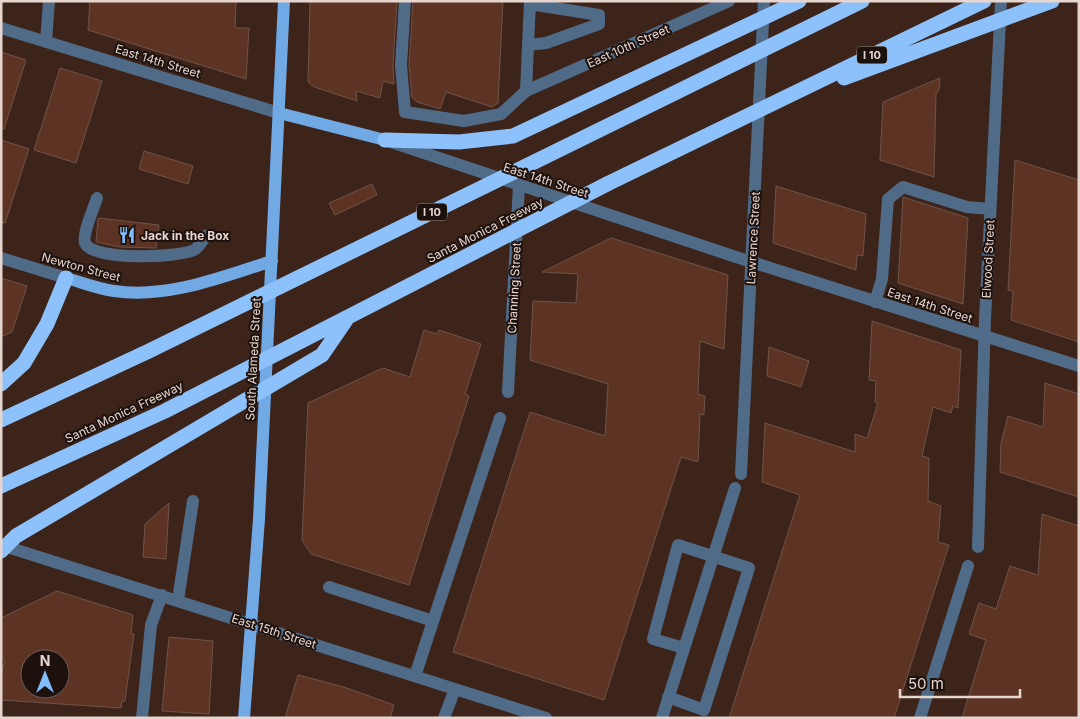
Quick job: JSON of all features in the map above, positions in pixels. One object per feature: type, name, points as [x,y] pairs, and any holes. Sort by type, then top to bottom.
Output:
[{"type":"highway","points":[[385,140],[459,142],[512,136],[799,1]]},
{"type":"highway","name":"I 10","points":[[1,420],[149,351],[862,1]]},
{"type":"highway","name":"Santa Monica Freeway","points":[[1,486],[164,411],[609,183],[984,1]]},
{"type":"highway","points":[[760,110],[1052,1]]},
{"type":"highway","points":[[1,384],[24,363],[43,332],[66,278]]},
{"type":"highway","points":[[1,551],[16,536],[322,355],[348,318]]},
{"type":"main road","name":"South Alameda Street","points":[[244,718],[259,510],[284,1]]},
{"type":"main road","name":"East 14th Street","points":[[279,113],[385,140]]},
{"type":"main road","name":"Newton Street","points":[[66,278],[113,291],[146,293],[178,290],[272,262]]},
{"type":"street","points":[[46,42],[49,1]]},
{"type":"street","name":"East 10th Street","points":[[405,1],[401,65],[405,112],[464,121],[501,114],[526,91],[729,1]]},
{"type":"street","name":"Lawrence Street","points":[[741,474],[764,1]]},
{"type":"street","name":"Elwood Street","points":[[978,547],[984,336],[1001,1]]},
{"type":"street","points":[[526,91],[528,45],[530,2],[599,15],[599,24],[546,44],[528,45]]},
{"type":"street","name":"East 14th Street","points":[[1,28],[279,113]]},
{"type":"street","name":"East 14th Street","points":[[385,140],[752,262],[1079,366]]},
{"type":"street","name":"Channing Street","points":[[508,392],[519,186]]},
{"type":"street","points":[[875,302],[882,279],[888,199],[903,187],[968,207],[990,209]]},
{"type":"street","points":[[97,198],[85,236],[85,243],[92,250],[133,256],[164,256],[195,250],[207,235]]},
{"type":"street","name":"Newton Street","points":[[1,258],[66,278]]},
{"type":"street","points":[[415,676],[500,418]]},
{"type":"street","points":[[662,718],[735,488]]},
{"type":"street","points":[[178,600],[193,501]]},
{"type":"street","name":"East 15th Street","points":[[1,545],[546,718]]},
{"type":"street","points":[[668,697],[704,710],[749,568],[714,555],[678,545],[653,639],[684,648]]},
{"type":"street","points":[[920,718],[968,566]]},
{"type":"street","points":[[329,587],[433,621]]},
{"type":"street","points":[[142,718],[151,625],[162,596]]},
{"type":"street","points":[[444,718],[455,689]]},
{"type":"building","points":[[90,1],[236,1],[235,28],[249,28],[246,79],[88,30]]},
{"type":"building","points":[[310,1],[397,1],[393,64],[394,84],[383,81],[380,98],[356,91],[357,101],[314,87],[308,82]]},
{"type":"building","points":[[413,1],[503,1],[498,103],[492,107],[446,92],[440,109],[417,102],[412,97],[409,65]]},
{"type":"building","points":[[1,52],[26,60],[4,129],[1,129]]},
{"type":"building","points":[[60,68],[102,81],[76,163],[34,150]]},
{"type":"building","points":[[940,78],[939,90],[936,94],[934,177],[880,160],[883,102]]},
{"type":"building","points":[[1,140],[29,149],[5,223],[1,222]]},
{"type":"building","points":[[144,151],[193,166],[188,184],[139,169]]},
{"type":"building","points":[[1015,160],[1079,180],[1079,342],[1011,320],[1013,291],[1008,290]]},
{"type":"building","points":[[372,184],[377,195],[335,215],[329,203]]},
{"type":"building","points":[[776,186],[866,214],[863,256],[857,255],[856,270],[773,243]]},
{"type":"building","points":[[903,197],[968,218],[963,304],[898,283]]},
{"type":"building","name":"Jack in the Box","points":[[98,218],[159,225],[156,248],[120,247],[96,242]]},
{"type":"building","points":[[611,238],[728,275],[724,349],[700,341],[698,394],[705,396],[704,415],[700,414],[698,462],[681,457],[604,700],[453,652],[530,412],[605,436],[608,384],[530,360],[533,301],[576,303],[578,274],[542,272]]},
{"type":"building","points":[[1,278],[27,286],[12,332],[1,337]]},
{"type":"building","points":[[872,321],[961,350],[958,408],[953,406],[951,413],[933,407],[922,456],[929,458],[928,501],[941,506],[938,542],[949,545],[894,718],[729,718],[800,495],[762,482],[765,423],[855,452],[855,434],[867,438],[878,403],[875,402],[876,381],[869,380]]},
{"type":"building","points":[[424,330],[437,334],[439,330],[481,344],[465,394],[469,396],[409,585],[311,554],[302,540],[308,403],[383,368],[410,377]]},
{"type":"building","points":[[769,347],[809,361],[801,387],[767,376]]},
{"type":"building","points":[[1045,383],[1079,394],[1079,497],[1000,472],[1001,443],[1008,416],[1043,427]]},
{"type":"building","points":[[169,503],[166,559],[143,557],[145,524]]},
{"type":"building","points":[[1042,514],[1079,526],[1079,718],[962,718],[986,640],[969,634],[979,603],[996,609],[1010,566],[1038,575]]},
{"type":"building","points":[[57,591],[133,615],[131,634],[134,634],[125,701],[122,701],[121,708],[1,700],[1,673],[5,660],[1,659],[1,618]]},
{"type":"building","points":[[169,637],[213,641],[209,714],[162,711]]},
{"type":"building","points":[[298,675],[344,687],[394,705],[390,718],[285,718]]},
{"type":"place","name":"Jack in the Box","points":[[127,235]]}]
